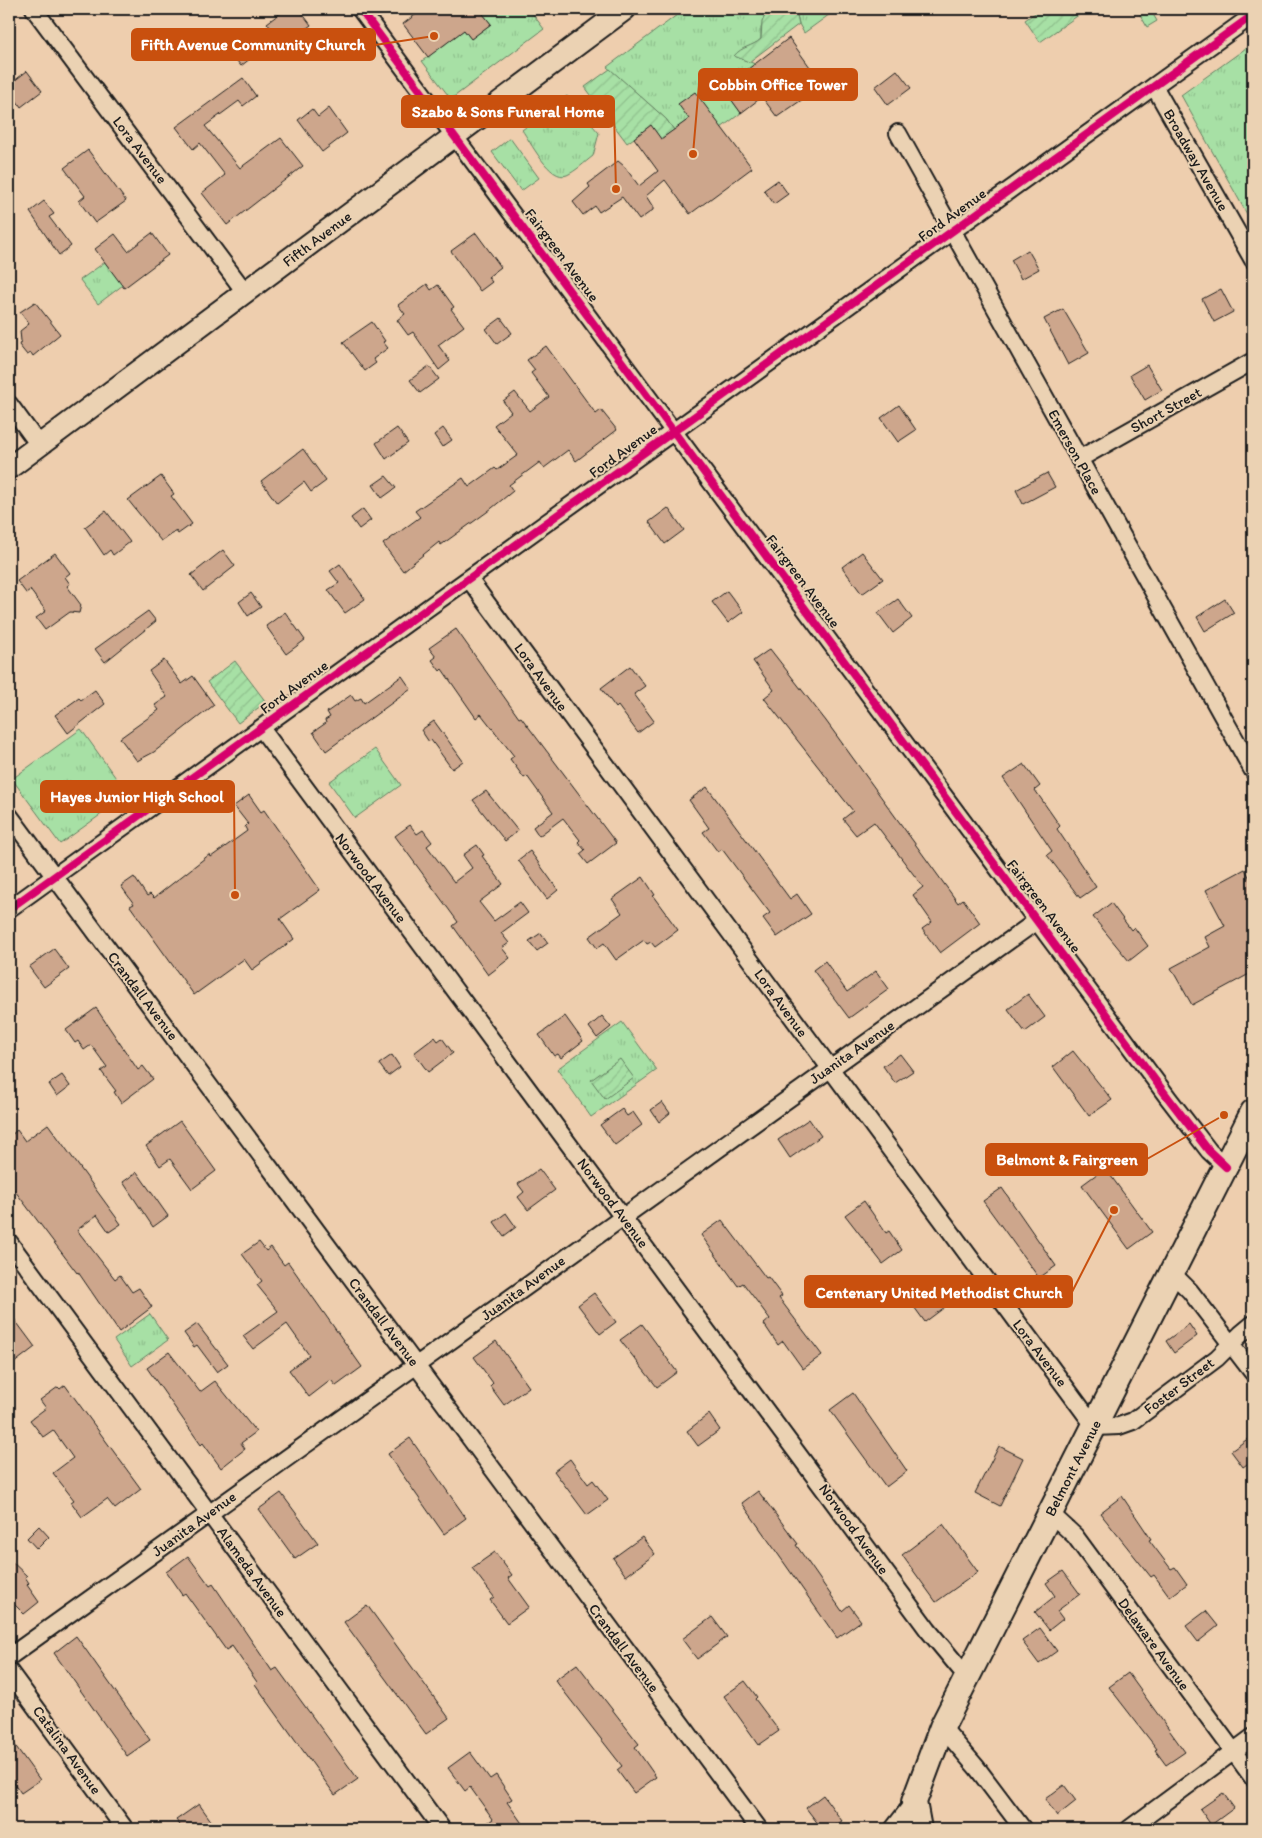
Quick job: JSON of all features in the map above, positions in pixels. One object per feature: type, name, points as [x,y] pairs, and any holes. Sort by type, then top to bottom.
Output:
[{"type":"main road","name":"Belmont Avenue","points":[[914,1802],[942,1727],[966,1677],[1095,1427],[1253,1112]]},
{"type":"main road","points":[[914,1802],[919,1829]]},
{"type":"street","name":"Lora Avenue","points":[[34,9],[246,292]]},
{"type":"street","name":"Fairgreen Avenue","points":[[360,9],[1169,1099],[1209,1151],[1226,1167]]},
{"type":"street","name":"Fifth Avenue","points":[[9,468],[625,9]]},
{"type":"street","name":"Ford Avenue","points":[[9,909],[1253,15]]},
{"type":"street","name":"Broadway Avenue","points":[[1154,86],[1253,260]]},
{"type":"street","name":"Emerson Place","points":[[898,132],[1253,771]]},
{"type":"street","name":"Short Street","points":[[1079,459],[1253,361]]},
{"type":"street","points":[[9,404],[39,446]]},
{"type":"street","name":"Lora Avenue","points":[[469,579],[1095,1427]]},
{"type":"street","name":"Norwood Avenue","points":[[261,728],[928,1630],[966,1677]]},
{"type":"street","name":"Crandall Avenue","points":[[9,815],[758,1829]]},
{"type":"street","name":"Juanita Avenue","points":[[9,1657],[1038,920]]},
{"type":"street","name":"Alameda Avenue","points":[[9,1242],[442,1829]]},
{"type":"street","points":[[1172,1273],[1190,1291],[1253,1373]]},
{"type":"street","name":"Foster Street","points":[[1095,1427],[1119,1426],[1133,1421],[1217,1358],[1253,1324]]},
{"type":"street","name":"Delaware Avenue","points":[[1050,1513],[1075,1536],[1253,1778]]},
{"type":"street","name":"Catalina Avenue","points":[[9,1671],[126,1829]]},
{"type":"street","points":[[942,1727],[977,1768],[1023,1829]]},
{"type":"street","points":[[1129,1829],[1253,1737]]},
{"type":"street","points":[[893,1829],[914,1802]]},
{"type":"green space","points":[[479,9],[529,9],[544,29],[451,99],[422,61],[464,30],[471,39],[491,24]]},
{"type":"green space","points":[[685,9],[770,9],[761,28],[761,39],[735,56],[755,64],[723,88],[741,113],[721,128],[689,119],[674,130],[666,119],[607,67]]},
{"type":"green space","points":[[768,9],[796,11],[799,24],[749,62],[734,56],[740,50],[761,39],[762,22]]},
{"type":"green space","points":[[790,9],[837,9],[804,33],[799,24],[796,11]]},
{"type":"green space","points":[[1041,9],[1081,9],[1083,12],[1040,42],[1025,20]]},
{"type":"green space","points":[[1137,9],[1150,9],[1157,21],[1147,27]]},
{"type":"green space","points":[[1253,43],[1253,225],[1181,95]]},
{"type":"green space","points":[[610,69],[666,119],[674,130],[661,139],[651,126],[627,143],[585,87]]},
{"type":"green space","points":[[567,96],[599,133],[593,156],[577,169],[561,176],[547,167],[522,130]]},
{"type":"green space","points":[[510,138],[539,178],[521,191],[492,152]]},
{"type":"green space","points":[[105,262],[123,285],[98,304],[80,280]]},
{"type":"green space","points":[[235,661],[266,702],[238,723],[207,682]]},
{"type":"green space","points":[[81,729],[128,795],[60,844],[12,779]]},
{"type":"green space","points":[[375,749],[401,785],[355,818],[329,782]]},
{"type":"green space","points":[[622,1022],[657,1070],[591,1117],[557,1069]]},
{"type":"green space","points":[[620,1059],[634,1078],[605,1099],[591,1080]]},
{"type":"green space","points":[[150,1314],[168,1340],[132,1366],[114,1340]]},
{"type":"building","points":[[286,9],[299,9],[311,25],[277,50],[267,37],[274,32],[267,23]]},
{"type":"building","points":[[423,9],[479,9],[491,24],[471,39],[464,30],[428,57],[403,24]]},
{"type":"building","points":[[236,38],[251,58],[241,66],[225,46]]},
{"type":"building","points":[[789,38],[810,67],[797,76],[807,90],[800,95],[803,99],[777,117],[762,97],[741,113],[723,88]]},
{"type":"building","points":[[897,70],[911,88],[888,105],[875,87]]},
{"type":"building","points":[[27,71],[42,91],[21,107],[9,90],[9,85]]},
{"type":"building","points":[[243,78],[256,96],[243,106],[239,101],[205,126],[240,168],[281,138],[303,166],[227,225],[202,193],[225,175],[200,143],[193,149],[176,127]]},
{"type":"building","points":[[695,92],[752,168],[690,214],[665,180],[646,196],[653,210],[639,220],[622,197],[599,212],[595,206],[583,215],[573,202],[590,187],[588,184],[618,161],[639,186],[658,171],[634,138],[651,125],[661,139],[689,119],[678,104]]},
{"type":"building","points":[[329,108],[347,133],[322,152],[298,120],[312,109],[318,117]]},
{"type":"building","points":[[88,150],[126,201],[95,223],[79,201],[85,196],[64,168]]},
{"type":"building","points":[[778,180],[788,194],[774,204],[764,190]]},
{"type":"building","points":[[44,201],[54,214],[49,217],[71,246],[59,255],[30,212]]},
{"type":"building","points":[[152,233],[168,255],[124,288],[95,249],[115,234],[128,251]]},
{"type":"building","points":[[476,233],[501,267],[488,277],[492,282],[480,291],[451,251]]},
{"type":"building","points":[[1028,250],[1039,269],[1021,279],[1011,260]]},
{"type":"building","points":[[427,284],[431,290],[438,285],[454,307],[451,309],[464,326],[438,345],[450,361],[439,370],[413,332],[408,335],[397,320],[405,314],[398,305]]},
{"type":"building","points":[[1221,289],[1233,312],[1214,322],[1202,299]]},
{"type":"building","points":[[35,302],[60,334],[33,356],[31,353],[27,355],[19,345],[21,341],[20,331],[29,324],[20,312]]},
{"type":"building","points":[[1063,309],[1089,353],[1068,365],[1044,319]]},
{"type":"building","points":[[501,318],[512,333],[497,344],[486,329]]},
{"type":"building","points":[[372,322],[388,348],[373,359],[376,363],[365,371],[343,342]]},
{"type":"building","points":[[546,346],[596,414],[601,410],[617,430],[576,461],[568,450],[544,468],[540,462],[509,485],[513,491],[487,512],[441,545],[439,542],[403,571],[383,544],[420,517],[415,511],[463,478],[469,487],[495,468],[497,470],[518,455],[494,425],[511,412],[503,401],[515,392],[530,411],[549,397],[531,373],[535,370],[527,360]]},
{"type":"building","points":[[1147,365],[1162,390],[1145,400],[1130,375]]},
{"type":"building","points":[[429,366],[439,379],[420,393],[410,380]]},
{"type":"building","points":[[899,405],[916,430],[898,442],[881,418]]},
{"type":"building","points":[[397,428],[408,443],[386,459],[376,443]]},
{"type":"building","points":[[443,428],[452,440],[442,447],[434,435]]},
{"type":"building","points":[[303,449],[326,481],[311,492],[304,482],[277,503],[261,481]]},
{"type":"building","points":[[1047,473],[1055,487],[1023,504],[1016,490]]},
{"type":"building","points":[[161,476],[174,494],[171,496],[192,524],[178,534],[176,531],[161,541],[128,500]]},
{"type":"building","points":[[386,476],[396,488],[382,498],[373,485]]},
{"type":"building","points":[[668,508],[684,530],[665,544],[649,522]]},
{"type":"building","points":[[363,509],[371,520],[359,529],[351,518]]},
{"type":"building","points":[[106,511],[130,542],[113,555],[110,550],[104,555],[85,527]]},
{"type":"building","points":[[223,550],[235,566],[203,591],[191,575]]},
{"type":"building","points":[[862,552],[883,579],[862,594],[842,567]]},
{"type":"building","points":[[55,553],[70,573],[65,577],[70,584],[67,586],[81,605],[79,613],[70,612],[45,630],[36,618],[46,611],[30,590],[26,593],[17,581]]},
{"type":"building","points":[[340,564],[365,599],[345,613],[328,590],[339,583],[330,571]]},
{"type":"building","points":[[727,591],[743,612],[728,623],[712,602]]},
{"type":"building","points":[[251,593],[261,607],[248,616],[239,602]]},
{"type":"building","points":[[898,599],[912,618],[893,633],[878,613]]},
{"type":"building","points":[[1225,599],[1234,613],[1205,631],[1197,617]]},
{"type":"building","points":[[148,611],[156,621],[105,662],[95,649]]},
{"type":"building","points":[[285,612],[305,640],[286,654],[266,626]]},
{"type":"building","points":[[456,629],[519,718],[521,717],[616,843],[588,864],[580,854],[585,850],[578,842],[580,840],[563,818],[539,836],[533,827],[553,812],[527,776],[524,778],[510,759],[514,756],[481,714],[476,718],[442,669],[440,671],[432,660],[436,657],[429,648]]},
{"type":"building","points":[[770,649],[826,721],[958,903],[963,899],[980,923],[940,953],[922,929],[932,922],[913,895],[923,887],[874,822],[856,835],[843,819],[853,811],[764,698],[774,690],[753,661]]},
{"type":"building","points":[[164,660],[182,684],[193,676],[214,705],[154,752],[137,761],[120,738],[159,710],[155,705],[167,697],[149,671]]},
{"type":"building","points":[[630,666],[645,686],[634,694],[654,721],[638,733],[618,706],[616,708],[601,688]]},
{"type":"building","points":[[402,676],[411,689],[326,751],[313,732],[326,723],[325,720],[330,717],[327,712],[351,695],[355,701],[361,698],[364,703]]},
{"type":"building","points":[[95,690],[105,704],[68,733],[55,715],[79,698],[81,700]]},
{"type":"building","points":[[434,721],[463,761],[452,769],[431,740],[429,742],[421,730]]},
{"type":"building","points":[[1024,764],[1040,786],[1035,790],[1060,826],[1057,829],[1096,887],[1080,898],[1047,855],[1052,851],[1003,778]]},
{"type":"building","points":[[707,787],[790,899],[797,894],[811,914],[777,937],[763,918],[770,913],[722,849],[718,852],[703,832],[709,828],[689,800]]},
{"type":"building","points":[[486,791],[518,831],[505,841],[473,800]]},
{"type":"building","points":[[249,795],[261,812],[264,810],[320,890],[280,919],[294,939],[252,970],[244,959],[194,995],[130,906],[134,904],[121,886],[134,877],[147,896],[150,894],[154,898],[210,854],[211,857],[247,831],[245,827],[248,824],[234,806]]},
{"type":"building","points":[[410,825],[417,834],[423,830],[432,842],[427,846],[454,882],[472,868],[463,855],[477,845],[484,855],[482,856],[503,884],[479,902],[494,921],[520,902],[528,913],[501,933],[509,943],[502,948],[510,958],[488,975],[453,926],[458,922],[395,836]]},
{"type":"building","points":[[530,851],[558,890],[547,899],[518,860]]},
{"type":"building","points":[[1245,869],[1253,884],[1253,972],[1192,1005],[1171,968],[1210,947],[1205,937],[1225,926],[1206,890]]},
{"type":"building","points":[[643,877],[655,895],[653,896],[678,930],[655,947],[651,942],[647,944],[644,940],[616,960],[604,943],[597,948],[589,937],[622,913],[612,899]]},
{"type":"building","points":[[1111,903],[1131,930],[1134,927],[1148,946],[1129,961],[1093,917]]},
{"type":"building","points":[[541,933],[548,943],[537,951],[529,941]]},
{"type":"building","points":[[54,949],[69,969],[44,987],[29,967]]},
{"type":"building","points":[[825,961],[847,992],[876,971],[889,989],[849,1018],[813,970]]},
{"type":"building","points":[[1028,994],[1045,1017],[1025,1032],[1008,1009]]},
{"type":"building","points":[[96,1008],[138,1070],[143,1066],[153,1079],[121,1103],[114,1092],[116,1091],[101,1071],[107,1067],[91,1045],[84,1050],[78,1041],[75,1043],[66,1030]]},
{"type":"building","points":[[565,1016],[583,1041],[561,1058],[558,1054],[554,1056],[539,1035]]},
{"type":"building","points":[[602,1016],[611,1027],[597,1038],[589,1027]]},
{"type":"building","points":[[435,1037],[438,1041],[442,1038],[453,1053],[428,1072],[414,1053]]},
{"type":"building","points":[[1073,1051],[1112,1100],[1089,1116],[1053,1067]]},
{"type":"building","points":[[900,1054],[913,1071],[895,1083],[883,1066]]},
{"type":"building","points":[[392,1055],[400,1067],[388,1076],[379,1064]]},
{"type":"building","points":[[62,1075],[70,1086],[57,1096],[49,1084]]},
{"type":"building","points":[[662,1102],[670,1113],[659,1122],[651,1110]]},
{"type":"building","points":[[622,1109],[627,1116],[633,1112],[642,1125],[615,1145],[600,1125]]},
{"type":"building","points":[[809,1119],[821,1136],[790,1158],[778,1140]]},
{"type":"building","points":[[180,1121],[216,1171],[192,1189],[170,1159],[160,1166],[146,1146]]},
{"type":"building","points":[[48,1124],[121,1224],[109,1232],[97,1215],[77,1230],[115,1279],[120,1275],[132,1292],[139,1288],[152,1307],[119,1332],[78,1272],[9,1183],[9,1137],[17,1130],[25,1141]]},
{"type":"building","points":[[1105,1168],[1152,1232],[1129,1249],[1082,1185]]},
{"type":"building","points":[[539,1169],[555,1190],[528,1210],[518,1197],[524,1192],[518,1184]]},
{"type":"building","points":[[137,1172],[168,1216],[153,1227],[123,1182]]},
{"type":"building","points":[[1002,1188],[1056,1266],[1039,1278],[983,1201]]},
{"type":"building","points":[[864,1201],[886,1233],[889,1231],[902,1250],[883,1264],[845,1215]]},
{"type":"building","points":[[506,1213],[516,1227],[504,1236],[494,1222]]},
{"type":"building","points":[[722,1220],[766,1278],[768,1277],[782,1296],[779,1298],[822,1355],[803,1369],[783,1341],[778,1345],[764,1324],[770,1319],[743,1283],[738,1286],[701,1235]]},
{"type":"building","points":[[259,1242],[266,1251],[271,1247],[284,1265],[288,1262],[362,1367],[336,1386],[331,1380],[309,1397],[289,1370],[309,1355],[287,1324],[253,1349],[243,1336],[278,1311],[257,1285],[262,1281],[242,1254]]},
{"type":"building","points":[[930,1285],[945,1307],[925,1322],[909,1300]]},
{"type":"building","points":[[594,1293],[616,1322],[600,1334],[578,1305]]},
{"type":"building","points":[[9,1312],[35,1347],[9,1367]]},
{"type":"building","points":[[197,1324],[228,1364],[217,1372],[197,1345],[194,1347],[184,1333]]},
{"type":"building","points":[[642,1324],[677,1372],[657,1387],[620,1340]]},
{"type":"building","points":[[1189,1324],[1197,1336],[1174,1353],[1166,1341]]},
{"type":"building","points":[[496,1341],[529,1387],[504,1405],[490,1386],[493,1383],[474,1357]]},
{"type":"building","points":[[169,1352],[200,1392],[215,1381],[256,1432],[241,1443],[245,1449],[221,1468],[203,1443],[201,1445],[147,1368]]},
{"type":"building","points":[[65,1385],[141,1489],[115,1509],[107,1499],[82,1517],[71,1502],[74,1500],[53,1473],[73,1458],[53,1430],[43,1437],[30,1420],[46,1408],[40,1400],[58,1387],[60,1389]]},
{"type":"building","points":[[853,1393],[907,1471],[886,1487],[830,1410]]},
{"type":"building","points":[[709,1414],[720,1430],[698,1446],[687,1431]]},
{"type":"building","points":[[1253,1435],[1253,1460],[1243,1467],[1231,1451]]},
{"type":"building","points":[[410,1438],[466,1518],[444,1534],[388,1454]]},
{"type":"building","points":[[999,1446],[1023,1458],[1000,1506],[975,1493]]},
{"type":"building","points":[[570,1459],[588,1484],[593,1480],[608,1500],[587,1515],[554,1471]]},
{"type":"building","points":[[758,1491],[798,1544],[796,1545],[842,1611],[849,1605],[861,1621],[837,1638],[742,1503]]},
{"type":"building","points":[[281,1493],[318,1543],[295,1559],[259,1509]]},
{"type":"building","points":[[1122,1496],[1151,1539],[1149,1540],[1171,1569],[1175,1567],[1187,1584],[1170,1597],[1154,1575],[1151,1577],[1100,1513]]},
{"type":"building","points":[[943,1524],[978,1572],[936,1602],[902,1555]]},
{"type":"building","points":[[39,1526],[49,1537],[37,1549],[27,1538]]},
{"type":"building","points":[[642,1537],[655,1554],[626,1576],[613,1558]]},
{"type":"building","points":[[495,1552],[512,1575],[508,1578],[529,1607],[507,1623],[490,1600],[494,1597],[472,1568]]},
{"type":"building","points":[[188,1556],[210,1586],[213,1584],[272,1671],[277,1668],[358,1779],[335,1795],[255,1684],[257,1682],[232,1646],[226,1650],[185,1593],[182,1595],[166,1572]]},
{"type":"building","points":[[9,1559],[27,1576],[25,1577],[29,1583],[27,1585],[39,1602],[24,1614],[9,1599]]},
{"type":"building","points":[[1063,1571],[1080,1594],[1057,1611],[1063,1619],[1049,1630],[1035,1612],[1055,1596],[1046,1583]]},
{"type":"building","points":[[367,1605],[449,1718],[426,1734],[344,1622]]},
{"type":"building","points":[[1206,1611],[1218,1626],[1198,1642],[1186,1626]]},
{"type":"building","points":[[712,1617],[727,1637],[697,1659],[682,1639]]},
{"type":"building","points":[[1040,1628],[1057,1651],[1039,1664],[1022,1641]]},
{"type":"building","points":[[76,1636],[150,1740],[127,1756],[54,1653]]},
{"type":"building","points":[[577,1664],[639,1744],[635,1747],[656,1777],[634,1793],[617,1770],[622,1766],[555,1680]]},
{"type":"building","points":[[1128,1673],[1185,1752],[1166,1765],[1155,1750],[1157,1749],[1109,1687]]},
{"type":"building","points":[[745,1681],[757,1697],[755,1699],[779,1731],[759,1745],[724,1696]]},
{"type":"building","points":[[9,1737],[40,1780],[21,1793],[9,1776]]},
{"type":"building","points":[[470,1752],[490,1779],[496,1775],[512,1799],[507,1802],[526,1829],[479,1829],[493,1819],[470,1787],[465,1791],[448,1768]]},
{"type":"building","points":[[1064,1785],[1076,1801],[1057,1816],[1045,1799]]},
{"type":"building","points":[[1223,1793],[1234,1808],[1211,1825],[1200,1809]]},
{"type":"building","points":[[823,1795],[842,1821],[830,1829],[822,1829],[806,1808]]},
{"type":"building","points":[[199,1804],[217,1829],[183,1829],[176,1820]]},
{"type":"cycle path","points":[[360,9],[1169,1099],[1209,1151],[1226,1167]]},
{"type":"cycle path","points":[[9,909],[1253,15]]},
{"type":"place","name":"Fifth Avenue Community Church","points":[[434,36]]},
{"type":"place","name":"Cobbin Office Tower","points":[[693,154]]},
{"type":"place","name":"Szabo & Sons Funeral Home","points":[[616,189]]},
{"type":"place","name":"Hayes Junior High School","points":[[235,895]]},
{"type":"place","name":"Belmont & Fairgreen","points":[[1224,1115]]},
{"type":"place","name":"Centenary United Methodist Church","points":[[1114,1210]]}]
